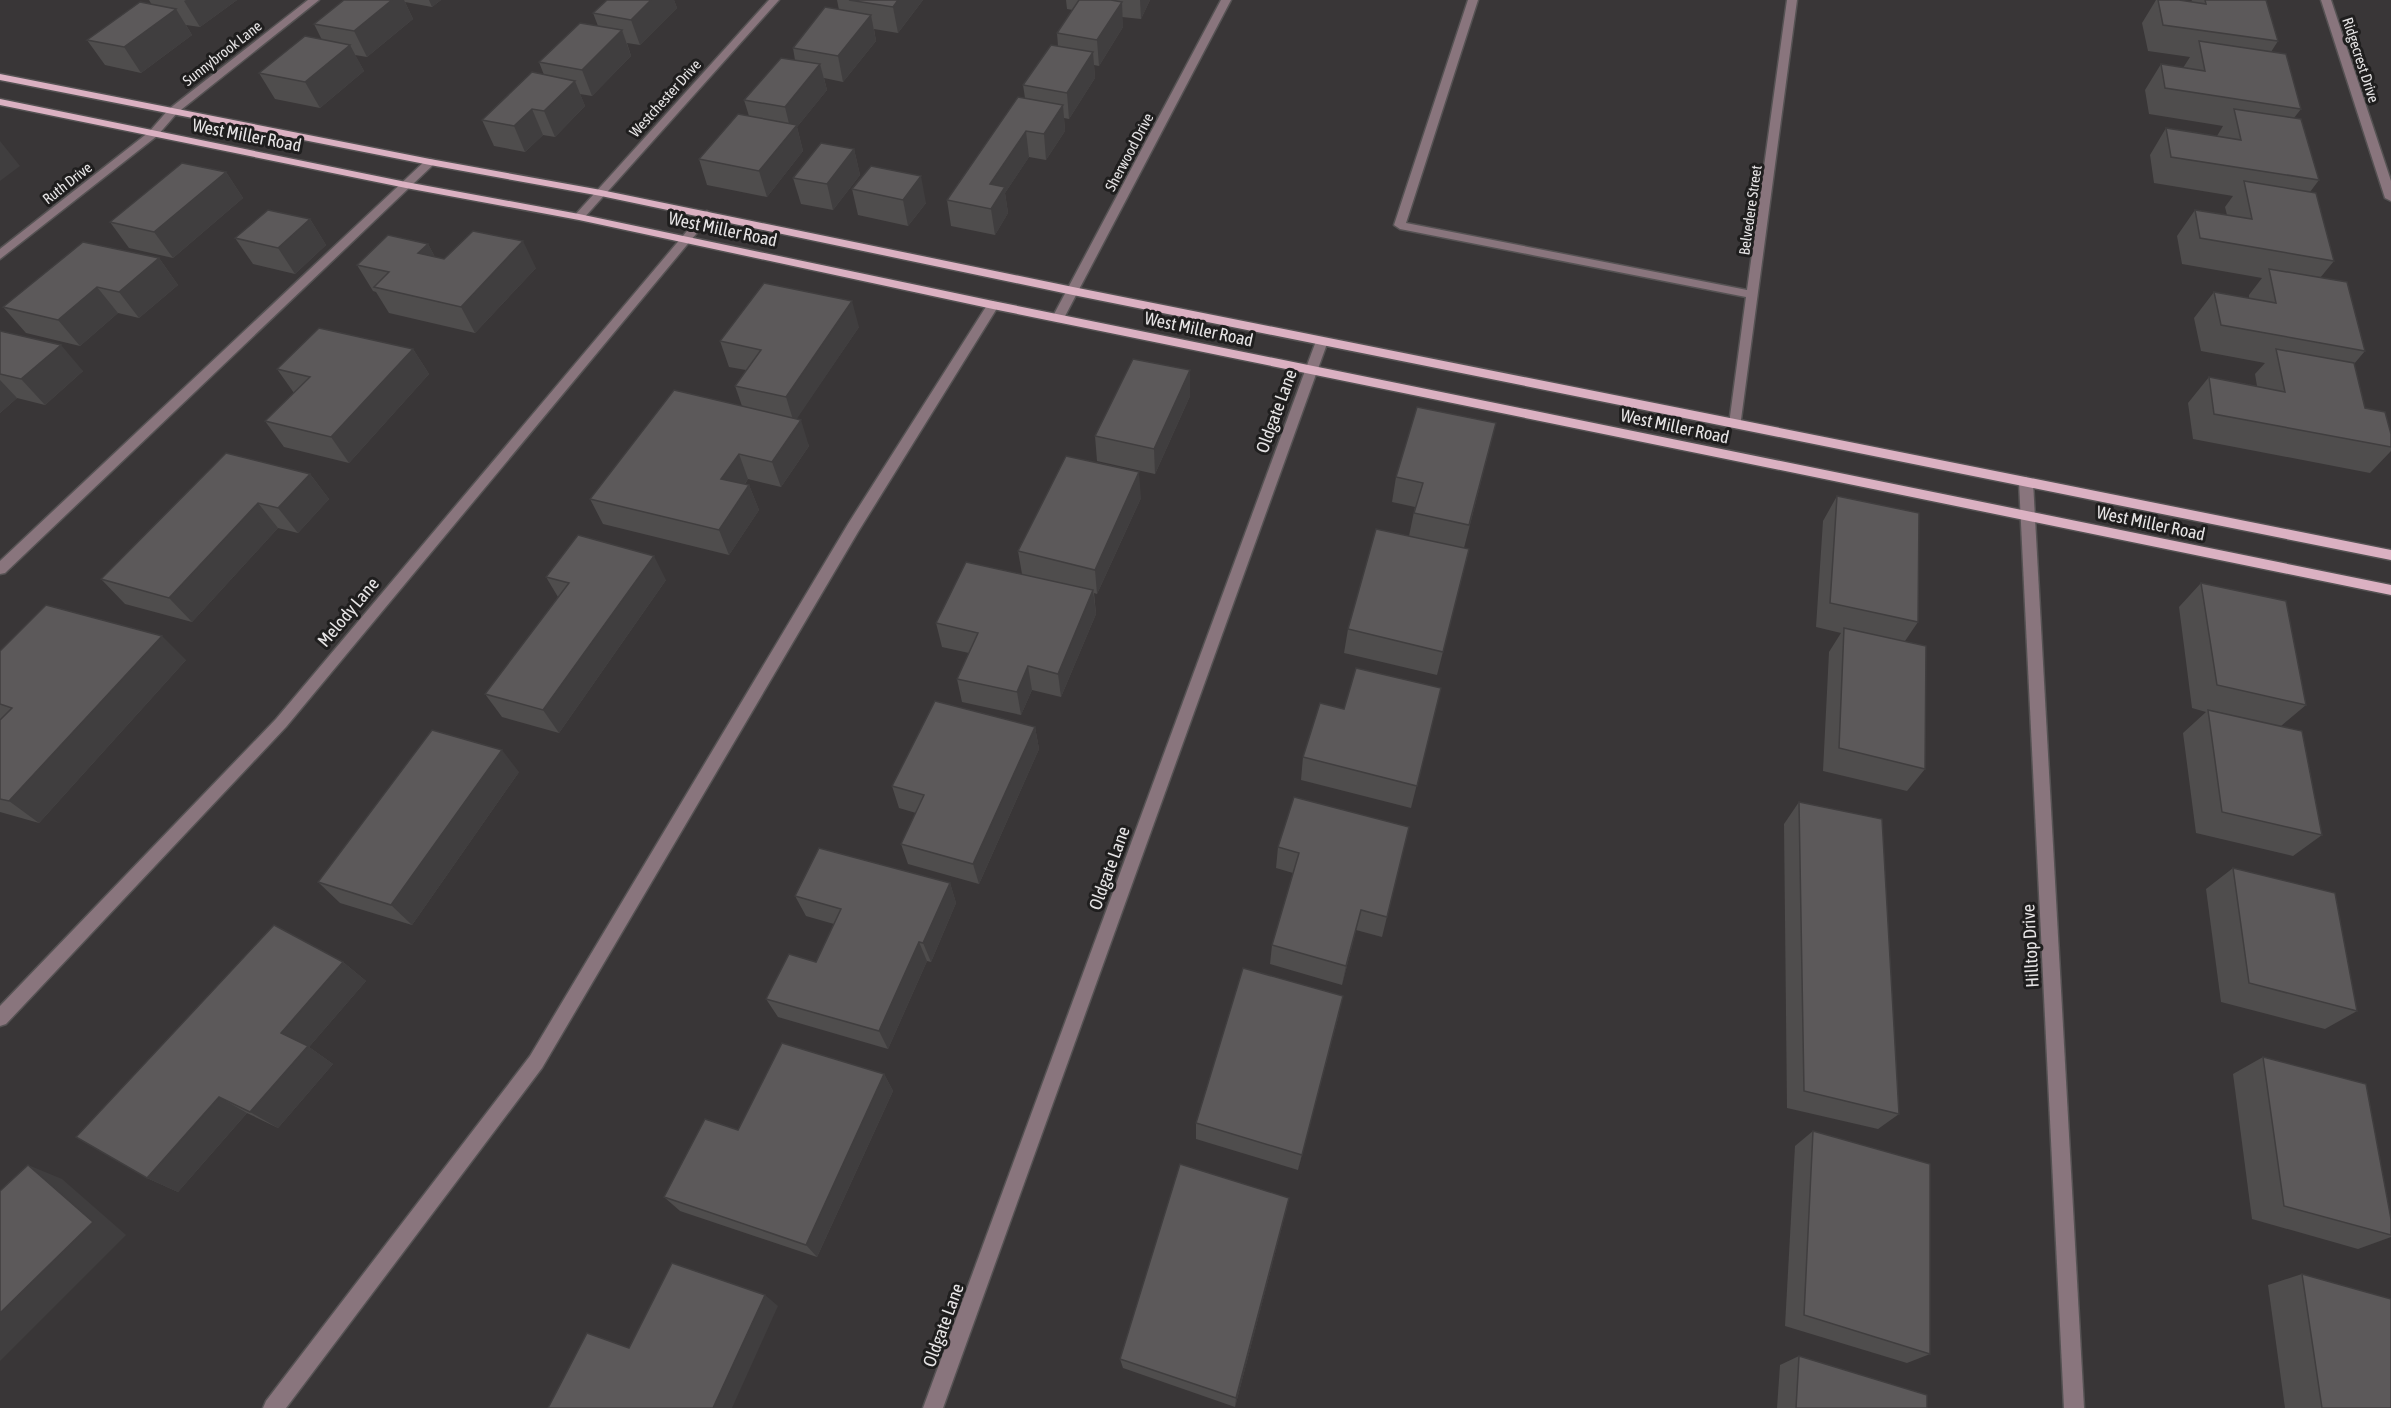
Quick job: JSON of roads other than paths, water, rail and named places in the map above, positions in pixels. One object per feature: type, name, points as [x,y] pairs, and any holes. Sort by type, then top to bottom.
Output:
[{"type":"main road","name":"West Miller Road","points":[[0,76],[430,162],[707,214],[1073,291],[2391,555]]},
{"type":"main road","name":"West Miller Road","points":[[0,102],[406,185],[579,217],[993,305],[2391,590]]},
{"type":"street","name":"Sunnybrook Lane","points":[[153,134],[173,111],[314,0]]},
{"type":"street","name":"Westchester Drive","points":[[579,217],[774,0]]},
{"type":"street","name":"Sherwood Drive","points":[[1058,318],[1226,0]]},
{"type":"street","points":[[1473,0],[1400,225],[1753,295]]},
{"type":"street","name":"Belvedere Street","points":[[1735,424],[1792,0]]},
{"type":"street","name":"Ridgecrest Drive","points":[[2326,0],[2391,198]]},
{"type":"street","name":"Ruth Drive","points":[[0,255],[153,134]]},
{"type":"street","points":[[0,569],[430,162]]},
{"type":"street","name":"Melody Lane","points":[[0,1018],[281,723],[707,214]]},
{"type":"street","points":[[273,1408],[536,1062],[847,539],[993,305]]},
{"type":"street","name":"Oldgate Lane","points":[[933,1408],[1322,341]]},
{"type":"street","name":"Hilltop Drive","points":[[2026,482],[2074,1408]]}]
